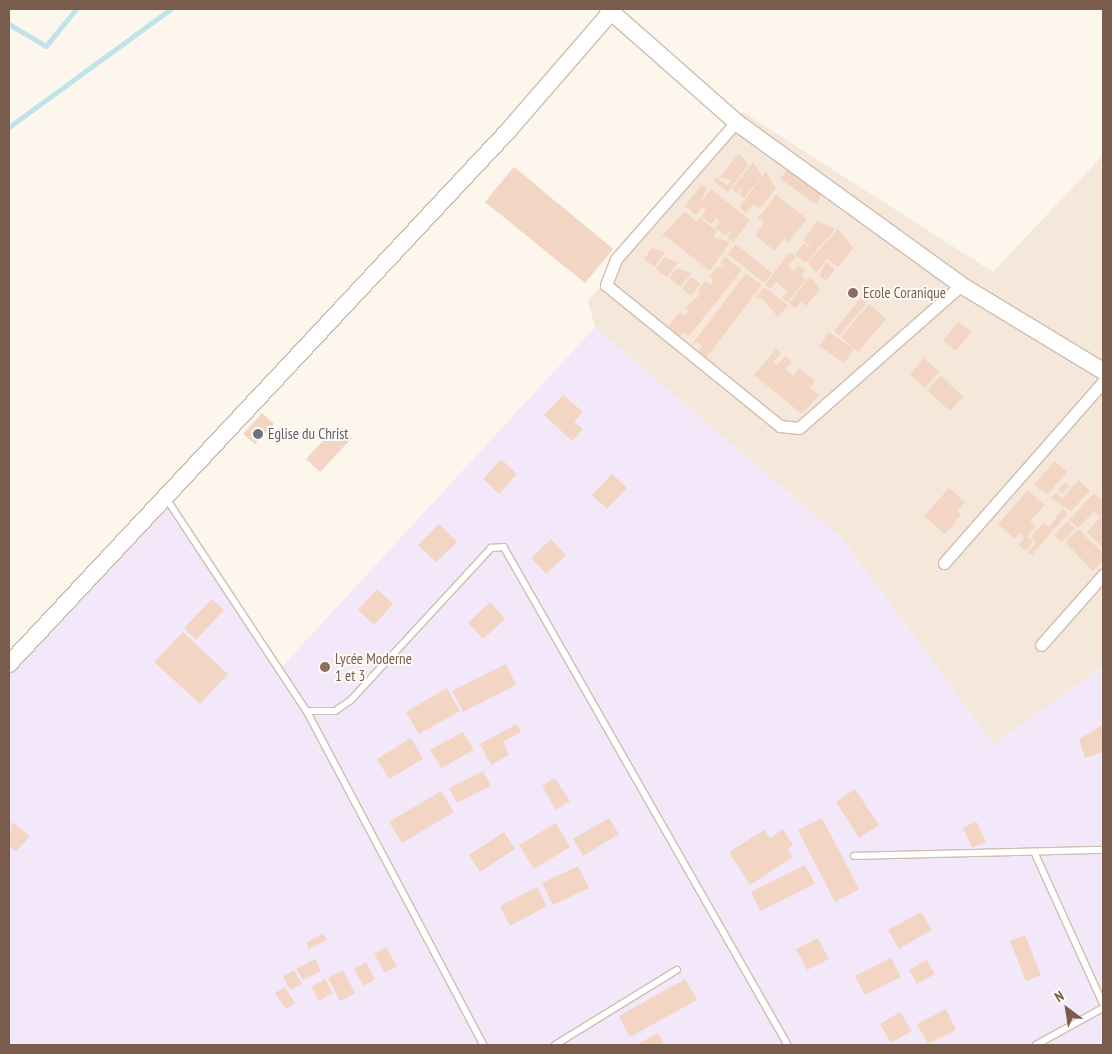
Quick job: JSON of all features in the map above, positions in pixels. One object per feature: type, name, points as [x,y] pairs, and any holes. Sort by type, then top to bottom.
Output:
[{"type":"street","points":[[9,664],[508,131],[610,10],[736,122],[961,285],[1103,370]]},
{"type":"street","points":[[736,122],[616,259],[606,285],[780,426],[799,428],[961,285]]},
{"type":"street","points":[[944,562],[1103,382]]},
{"type":"street","points":[[1041,645],[1103,575]]},
{"type":"lane","points":[[165,496],[307,711],[484,1045]]},
{"type":"lane","points":[[307,711],[335,711],[350,701],[491,548],[504,547],[788,1045]]},
{"type":"lane","points":[[854,856],[1103,850]]},
{"type":"lane","points":[[1035,853],[1103,1003]]},
{"type":"lane","points":[[555,1045],[677,970]]},
{"type":"lane","points":[[1036,1045],[1103,1008]]},
{"type":"shaded area","points":[[743,112],[993,272],[1103,155],[1103,666],[994,745],[843,539],[595,327],[588,301]]},
{"type":"shaded area","points":[[595,327],[843,539],[994,745],[1103,666],[1103,1045],[9,1045],[9,672],[165,496],[278,671]]},
{"type":"building","points":[[739,153],[748,165],[728,192],[713,181],[716,177],[727,185],[731,180],[719,178]]},
{"type":"building","points":[[753,162],[762,176],[744,198],[740,195],[742,186],[737,193],[732,189]]},
{"type":"building","points":[[514,167],[613,249],[585,283],[485,202]]},
{"type":"building","points":[[788,168],[824,192],[816,204],[780,179]]},
{"type":"building","points":[[766,172],[776,188],[760,209],[753,204],[746,213],[739,207]]},
{"type":"building","points":[[702,184],[707,188],[700,203],[711,189],[750,220],[733,242],[727,237],[732,231],[724,235],[715,228],[720,221],[716,218],[711,224],[701,217],[706,210],[702,207],[696,215],[685,206]]},
{"type":"building","points":[[776,195],[807,219],[788,242],[784,239],[775,251],[755,236],[764,223],[758,218]]},
{"type":"building","points":[[685,211],[697,222],[700,218],[717,231],[713,237],[730,242],[710,271],[665,236],[661,237]]},
{"type":"building","points":[[817,221],[835,229],[806,263],[795,255],[803,244],[813,247],[803,241]]},
{"type":"building","points":[[838,229],[853,248],[838,267],[827,259],[816,273],[808,262]]},
{"type":"building","points":[[736,244],[772,273],[764,283],[728,254]]},
{"type":"building","points":[[652,248],[665,252],[655,267],[644,259]]},
{"type":"building","points":[[790,252],[796,257],[788,266],[794,271],[799,265],[805,270],[801,276],[806,280],[787,302],[782,298],[788,292],[776,282],[770,289],[765,285]]},
{"type":"building","points":[[665,257],[678,263],[667,277],[656,269]]},
{"type":"building","points":[[725,257],[742,270],[689,336],[684,332],[679,338],[667,329],[680,312],[685,316],[689,311],[685,307],[700,295],[697,292],[705,281],[710,285],[714,280],[709,276],[718,266],[725,267],[720,263]]},
{"type":"building","points":[[826,262],[835,269],[826,281],[819,276]]},
{"type":"building","points":[[677,268],[691,273],[681,287],[669,278]]},
{"type":"building","points":[[746,273],[762,285],[705,359],[697,353],[702,346],[697,342],[690,347]]},
{"type":"building","points":[[810,276],[820,289],[806,306],[801,302],[796,309],[789,303]]},
{"type":"building","points":[[691,277],[701,284],[691,296],[682,289]]},
{"type":"building","points":[[764,287],[788,305],[778,317],[762,298],[755,298]]},
{"type":"building","points":[[861,298],[867,303],[839,336],[834,331]]},
{"type":"building","points":[[869,304],[886,319],[858,352],[841,337]]},
{"type":"building","points":[[958,322],[971,332],[956,351],[943,341]]},
{"type":"building","points":[[829,332],[854,349],[844,363],[819,346]]},
{"type":"building","points":[[776,349],[781,353],[773,362],[777,365],[785,356],[792,362],[785,369],[793,376],[799,368],[815,381],[810,388],[819,395],[802,414],[754,375]]},
{"type":"building","points":[[924,358],[939,372],[925,388],[910,374]]},
{"type":"building","points":[[941,376],[963,397],[950,411],[927,390]]},
{"type":"building","points":[[563,395],[583,412],[574,422],[583,429],[572,441],[544,415]]},
{"type":"building","points":[[262,413],[274,424],[255,444],[243,434]]},
{"type":"building","points":[[338,425],[352,438],[320,472],[306,459]]},
{"type":"building","points":[[501,459],[517,474],[499,494],[483,479]]},
{"type":"building","points":[[1055,461],[1067,472],[1047,495],[1034,484]]},
{"type":"building","points":[[612,474],[627,488],[607,509],[592,495]]},
{"type":"building","points":[[1079,480],[1090,491],[1071,511],[1051,498],[1056,492],[1062,498]]},
{"type":"building","points":[[1065,482],[1069,486],[1062,494],[1058,490]]},
{"type":"building","points":[[949,488],[965,502],[957,511],[961,515],[945,534],[924,516]]},
{"type":"building","points":[[1028,490],[1045,505],[1030,521],[1036,526],[1027,537],[1033,541],[1026,551],[1019,545],[1024,539],[1021,532],[1015,539],[998,524]]},
{"type":"building","points":[[1094,493],[1103,501],[1103,512],[1099,516],[1094,511],[1078,528],[1069,520]]},
{"type":"building","points":[[1063,508],[1067,514],[1032,555],[1028,552],[1036,543],[1031,537],[1044,523],[1049,527]]},
{"type":"building","points":[[1103,514],[1103,548],[1087,532]]},
{"type":"building","points":[[1068,521],[1075,529],[1062,542],[1054,535]]},
{"type":"building","points":[[439,524],[457,542],[436,562],[418,545]]},
{"type":"building","points":[[1078,529],[1103,553],[1103,561],[1093,571],[1065,542]]},
{"type":"building","points":[[551,539],[566,555],[546,574],[531,558]]},
{"type":"building","points":[[377,589],[393,604],[374,625],[358,610]]},
{"type":"building","points":[[212,599],[224,610],[196,640],[184,628]]},
{"type":"building","points":[[490,602],[505,619],[483,639],[468,623]]},
{"type":"building","points":[[183,632],[228,674],[200,704],[154,662]]},
{"type":"building","points":[[506,664],[516,685],[463,712],[452,691]]},
{"type":"building","points":[[447,688],[460,711],[419,734],[406,712]]},
{"type":"building","points":[[517,724],[521,732],[503,742],[509,755],[491,765],[480,744]]},
{"type":"building","points":[[1103,725],[1103,752],[1085,758],[1079,739]]},
{"type":"building","points":[[463,732],[474,750],[441,768],[430,750]]},
{"type":"building","points":[[411,738],[423,759],[389,779],[377,759]]},
{"type":"building","points":[[483,771],[491,786],[457,803],[449,788]]},
{"type":"building","points":[[555,778],[570,801],[556,810],[542,786]]},
{"type":"building","points":[[855,789],[879,825],[859,838],[836,802]]},
{"type":"building","points":[[441,791],[454,812],[402,843],[389,822]]},
{"type":"building","points":[[609,818],[619,834],[583,856],[573,839]]},
{"type":"building","points":[[822,818],[859,889],[835,902],[798,830]]},
{"type":"building","points":[[976,821],[986,842],[972,848],[963,828]]},
{"type":"building","points":[[12,822],[30,836],[16,852],[9,846]]},
{"type":"building","points":[[556,823],[570,847],[534,869],[519,845]]},
{"type":"building","points":[[783,829],[793,845],[788,849],[793,857],[750,885],[729,852],[764,830],[770,838]]},
{"type":"building","points":[[504,832],[515,849],[480,872],[469,855]]},
{"type":"building","points":[[805,865],[815,884],[760,911],[751,892]]},
{"type":"building","points":[[578,866],[589,888],[553,905],[542,883]]},
{"type":"building","points":[[537,887],[547,906],[510,926],[500,906]]},
{"type":"building","points":[[921,912],[932,930],[899,949],[888,930]]},
{"type":"building","points":[[323,934],[327,940],[309,949],[306,943]]},
{"type":"building","points":[[1025,935],[1041,975],[1026,981],[1010,941]]},
{"type":"building","points":[[818,938],[829,959],[807,970],[796,949]]},
{"type":"building","points":[[386,947],[397,966],[385,973],[374,954]]},
{"type":"building","points":[[891,958],[901,977],[865,995],[855,976]]},
{"type":"building","points":[[315,959],[321,971],[303,980],[296,969]]},
{"type":"building","points":[[927,960],[935,974],[917,984],[909,970]]},
{"type":"building","points":[[366,962],[375,979],[364,986],[354,969]]},
{"type":"building","points":[[294,970],[302,984],[290,990],[283,976]]},
{"type":"building","points":[[343,970],[355,993],[340,1001],[328,978]]},
{"type":"building","points":[[325,979],[333,993],[319,1001],[311,987]]},
{"type":"building","points":[[685,979],[697,1000],[630,1037],[619,1016]]},
{"type":"building","points":[[285,987],[295,1003],[286,1009],[275,993]]},
{"type":"building","points":[[946,1009],[956,1030],[928,1044],[917,1024]]},
{"type":"building","points":[[900,1012],[912,1031],[891,1043],[880,1024]]},
{"type":"building","points":[[658,1033],[665,1045],[636,1045]]},
{"type":"waterway","points":[[9,24],[46,46],[76,9]]},
{"type":"waterway","points":[[9,127],[171,9]]},
{"type":"place","name":"Ecole Coranique","points":[[853,293]]},
{"type":"place","name":"Eglise du Christ","points":[[258,434]]},
{"type":"place","name":"Lycée Moderne 1 et 3","points":[[325,667]]}]
